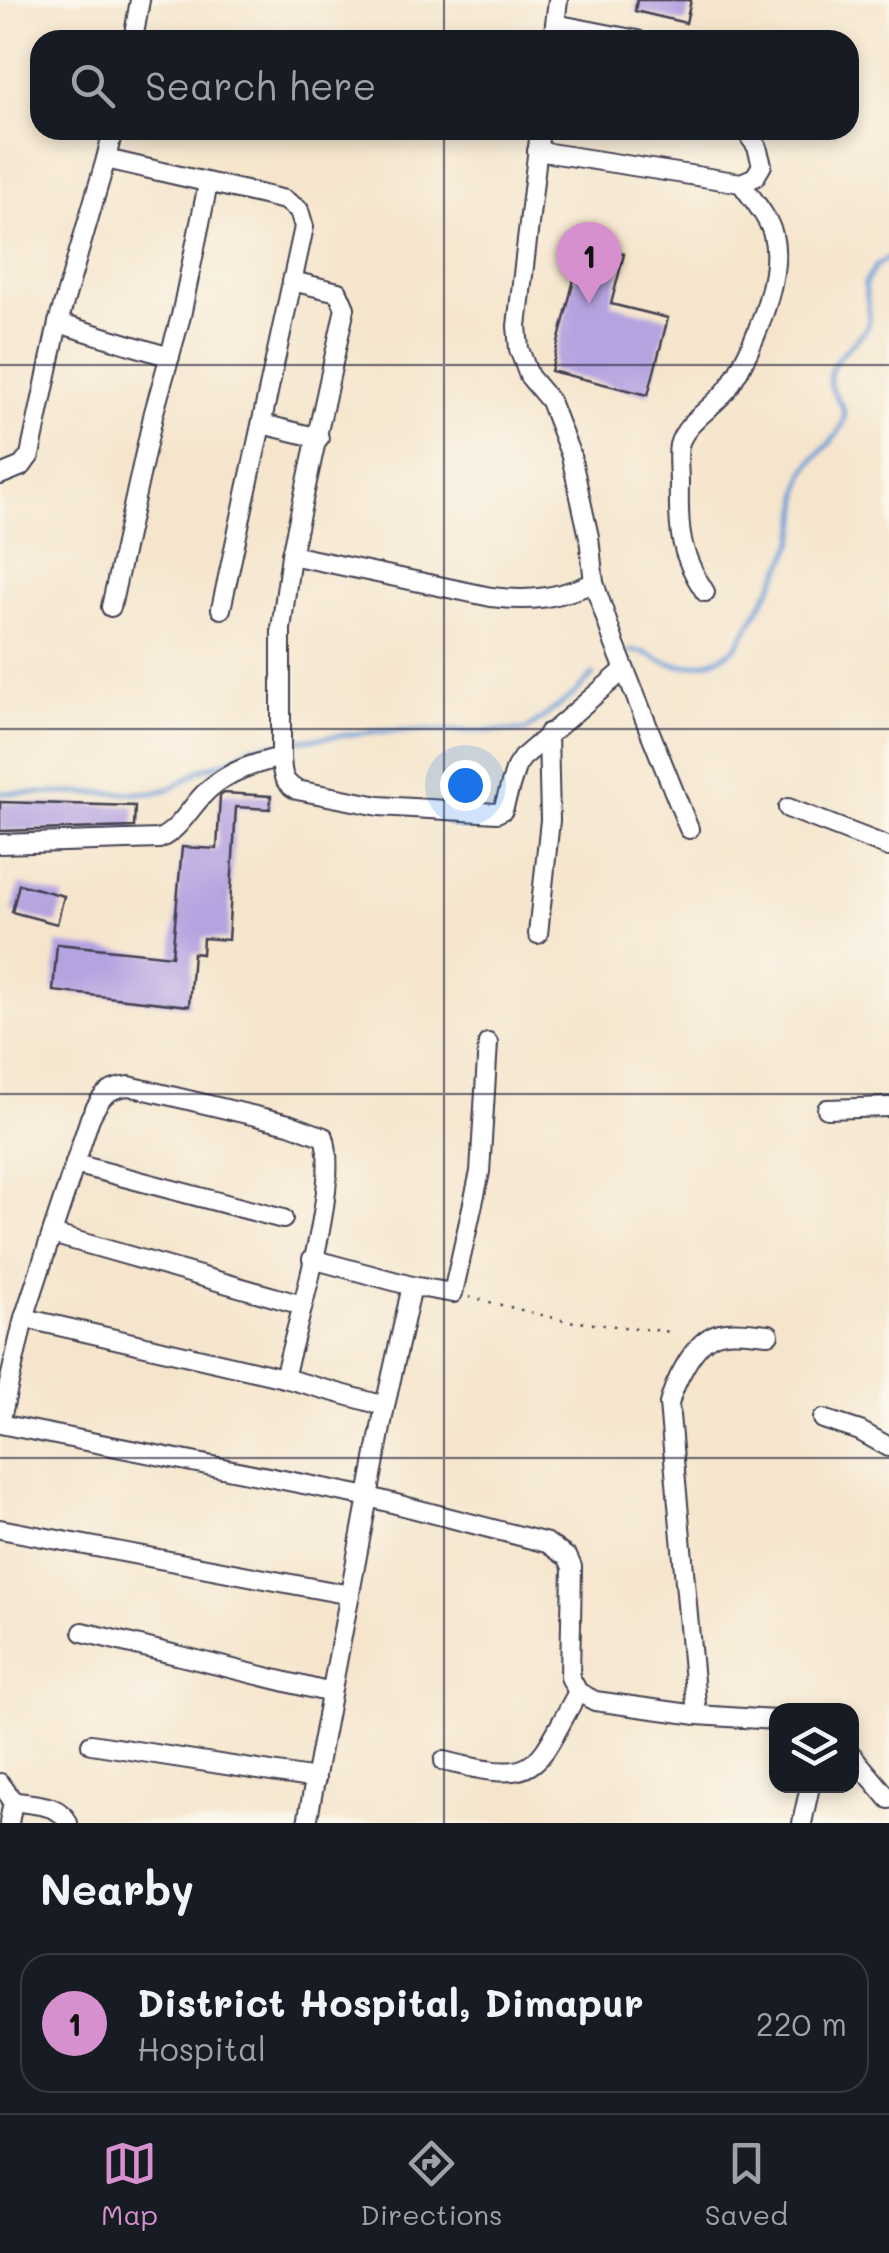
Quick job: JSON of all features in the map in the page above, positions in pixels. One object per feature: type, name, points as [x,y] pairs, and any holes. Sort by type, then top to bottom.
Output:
[{"type":"street","points":[[134,30],[140,0]]},
{"type":"street","points":[[554,30],[558,0]]},
{"type":"street","points":[[0,475],[22,466],[30,455],[58,323],[111,140]]},
{"type":"street","points":[[539,140],[517,326],[519,349],[529,376],[561,422],[590,537],[594,582],[624,670],[690,829]]},
{"type":"street","points":[[537,151],[741,184],[755,177],[762,165],[752,140]]},
{"type":"street","points":[[106,159],[260,193],[285,200],[300,210],[304,228],[221,609]]},
{"type":"street","points":[[111,607],[208,184]]},
{"type":"street","points":[[705,592],[681,547],[679,446],[686,430],[728,388],[769,296],[776,257],[773,233],[741,184]]},
{"type":"street","points":[[292,281],[338,292],[345,308],[291,555],[281,629],[280,753],[282,777],[288,785],[379,806],[503,810],[516,766],[548,733],[624,670]]},
{"type":"street","points":[[58,323],[170,357]]},
{"type":"street","points":[[262,424],[319,438]]},
{"type":"street","points":[[291,555],[523,601],[557,597],[594,582]]},
{"type":"street","points":[[538,934],[550,820],[548,733]]},
{"type":"street","points":[[0,844],[159,839],[172,833],[208,790],[233,772],[280,753]]},
{"type":"street","points":[[788,808],[889,847]]},
{"type":"street","points":[[312,1259],[453,1294],[480,1172],[488,1044]]},
{"type":"street","points":[[284,1378],[329,1169],[324,1137],[310,1130],[129,1086],[114,1088],[101,1096],[24,1318],[0,1423],[369,1497],[547,1544],[568,1558],[574,1584],[570,1677],[578,1692],[594,1701],[697,1715],[769,1720]]},
{"type":"street","points":[[827,1109],[889,1107]]},
{"type":"street","points":[[75,1164],[283,1218]]},
{"type":"street","points":[[52,1234],[302,1305]]},
{"type":"street","points":[[307,1823],[385,1406],[412,1286]]},
{"type":"street","points":[[24,1318],[284,1378],[385,1406]]},
{"type":"street","points":[[697,1715],[668,1404],[672,1390],[700,1346],[711,1336],[725,1332],[769,1334]]},
{"type":"street","points":[[824,1420],[889,1446]]},
{"type":"street","points":[[0,1528],[350,1594]]},
{"type":"street","points":[[83,1632],[331,1693]]},
{"type":"street","points":[[444,1762],[500,1772],[516,1772],[534,1765],[544,1755],[578,1692]]},
{"type":"street","points":[[90,1744],[316,1779]]},
{"type":"street","points":[[859,1763],[889,1799]]},
{"type":"street","points":[[0,1783],[13,1801],[61,1811],[68,1823]]},
{"type":"street","points":[[802,1823],[808,1793]]},
{"type":"street","points":[[9,1823],[13,1801]]},
{"type":"path","points":[[453,1294],[566,1321],[673,1332]]},
{"type":"building","points":[[637,0],[691,0],[686,23],[635,11]]},
{"type":"building","points":[[583,244],[624,254],[611,304],[668,318],[648,395],[551,371]]},
{"type":"building","points":[[220,796],[271,796],[270,809],[236,807],[228,940],[203,938],[202,954],[193,953],[189,1006],[53,991],[57,944],[172,956],[182,847],[217,849]]},
{"type":"building","points":[[0,802],[135,806],[134,827],[0,831]]},
{"type":"building","points":[[19,884],[64,896],[57,924],[12,912]]},
{"type":"waterway","points":[[630,651],[647,653],[668,663],[696,665],[715,660],[738,645],[793,543],[804,475],[841,427],[843,408],[831,388],[830,376],[837,359],[866,328],[869,317],[865,283],[876,266],[889,257]]},
{"type":"waterway","points":[[286,742],[379,731],[525,731],[593,675]]},
{"type":"waterway","points":[[0,793],[155,793],[253,746],[275,744]]},
{"type":"place","name":"District Hospital, Dimapur","points":[[589,304]]}]
